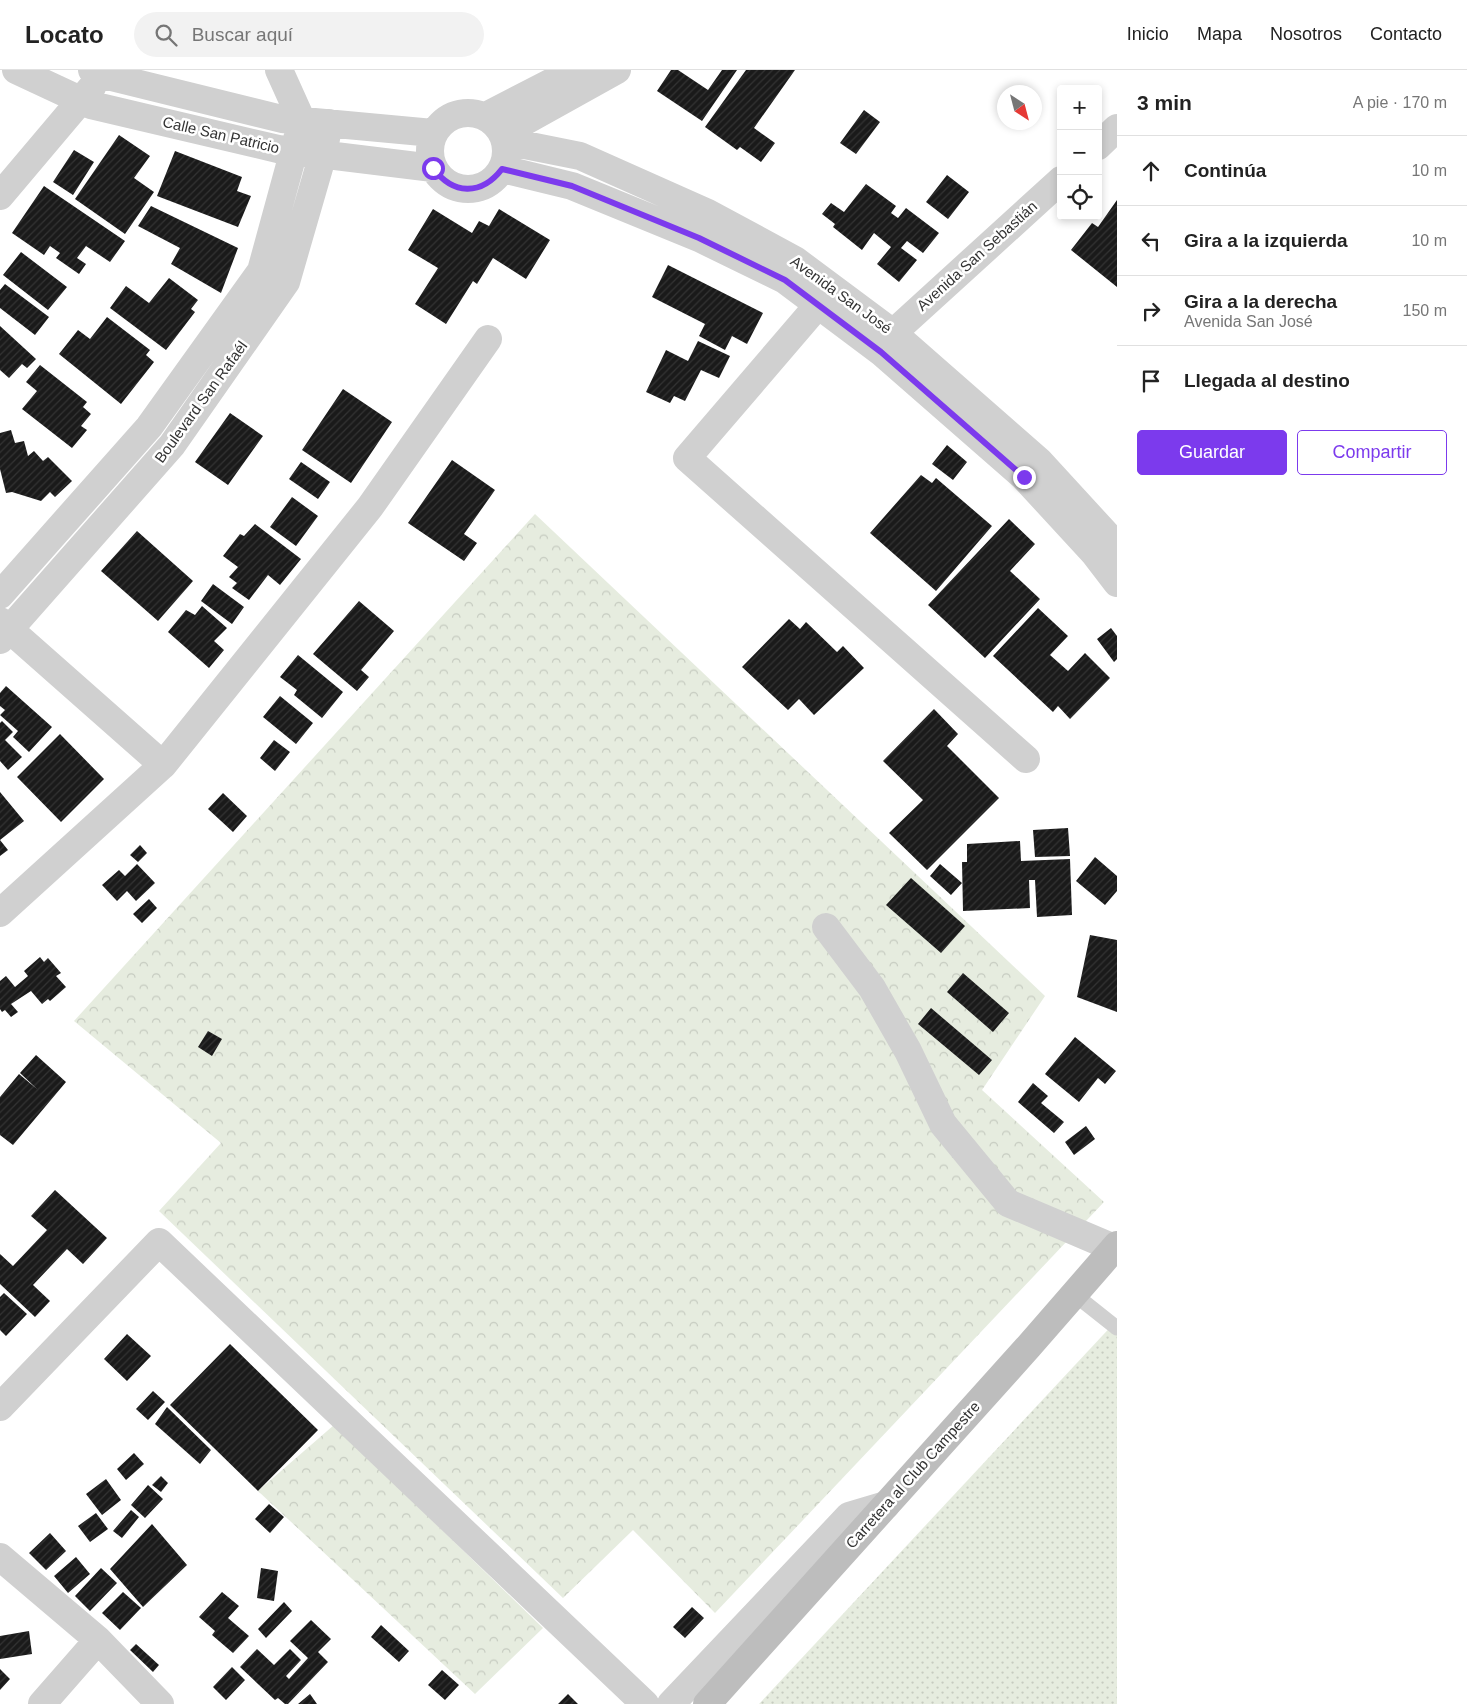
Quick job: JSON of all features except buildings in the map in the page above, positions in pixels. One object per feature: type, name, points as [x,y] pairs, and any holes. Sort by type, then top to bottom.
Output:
[{"type":"street","name":"Calle San Patricio","points":[[16,70],[80,101],[278,149],[433,168]]},
{"type":"street","points":[[279,70],[302,121]]},
{"type":"street","points":[[498,130],[616,70]]},
{"type":"street","name":"Calle San Patricio","points":[[98,72],[282,119],[433,133]]},
{"type":"street","points":[[0,196],[80,101],[98,72]]},
{"type":"street","points":[[498,130],[560,74]]},
{"type":"street","points":[[462,112],[498,130],[506,157],[502,169],[495,178],[485,185],[473,189],[461,189],[450,185],[433,168],[430,156],[433,133],[441,123],[462,112]]},
{"type":"street","name":"Boulevard San Rafaél","points":[[0,595],[149,427],[261,271],[302,121]]},
{"type":"street","name":"Boulevard San Rafaél","points":[[3,630],[172,445],[286,282],[323,154],[329,123]]},
{"type":"street","points":[[1102,142],[1117,128]]},
{"type":"street","name":"Avenida San José","points":[[498,130],[580,156],[708,213],[795,260],[826,296],[881,352],[1024,477],[1094,553],[1117,583]]},
{"type":"street","name":"Avenida San José","points":[[502,169],[572,186],[699,238],[785,280],[826,296],[893,333],[1039,461],[1117,546]]},
{"type":"street","name":"Avenida San Sebastián","points":[[893,333],[1057,184]]},
{"type":"street","points":[[826,296],[687,458],[1026,759]]},
{"type":"street","points":[[0,913],[163,765],[370,507],[488,339]]},
{"type":"street","points":[[3,630],[163,765]]},
{"type":"street","points":[[826,927],[872,988],[908,1051],[943,1124],[1008,1203],[1115,1247]]},
{"type":"street","points":[[0,1407],[159,1242],[645,1704]]},
{"type":"street","name":"Carretera al Club Campestre","points":[[707,1704],[1115,1247]]},
{"type":"street","points":[[671,1704],[849,1516],[886,1505]]},
{"type":"street","points":[[0,1557],[98,1640],[160,1704]]},
{"type":"street","points":[[42,1704],[98,1640]]},
{"type":"lane","points":[[1074,1294],[1117,1328]]},
{"type":"green space","points":[[535,514],[1045,996],[982,1090],[1104,1202],[715,1613],[633,1530],[563,1598],[159,1211],[221,1143],[74,1021]]},
{"type":"green space","points":[[1117,1320],[1117,1704],[759,1704]]},
{"type":"green space","points":[[334,1425],[543,1628],[475,1694],[258,1491]]},
{"type":"route","points":[[433,168],[440,178],[450,185],[461,189],[473,189],[485,185],[495,178],[502,169],[572,186],[699,238],[785,280],[881,352],[1024,477]]}]
